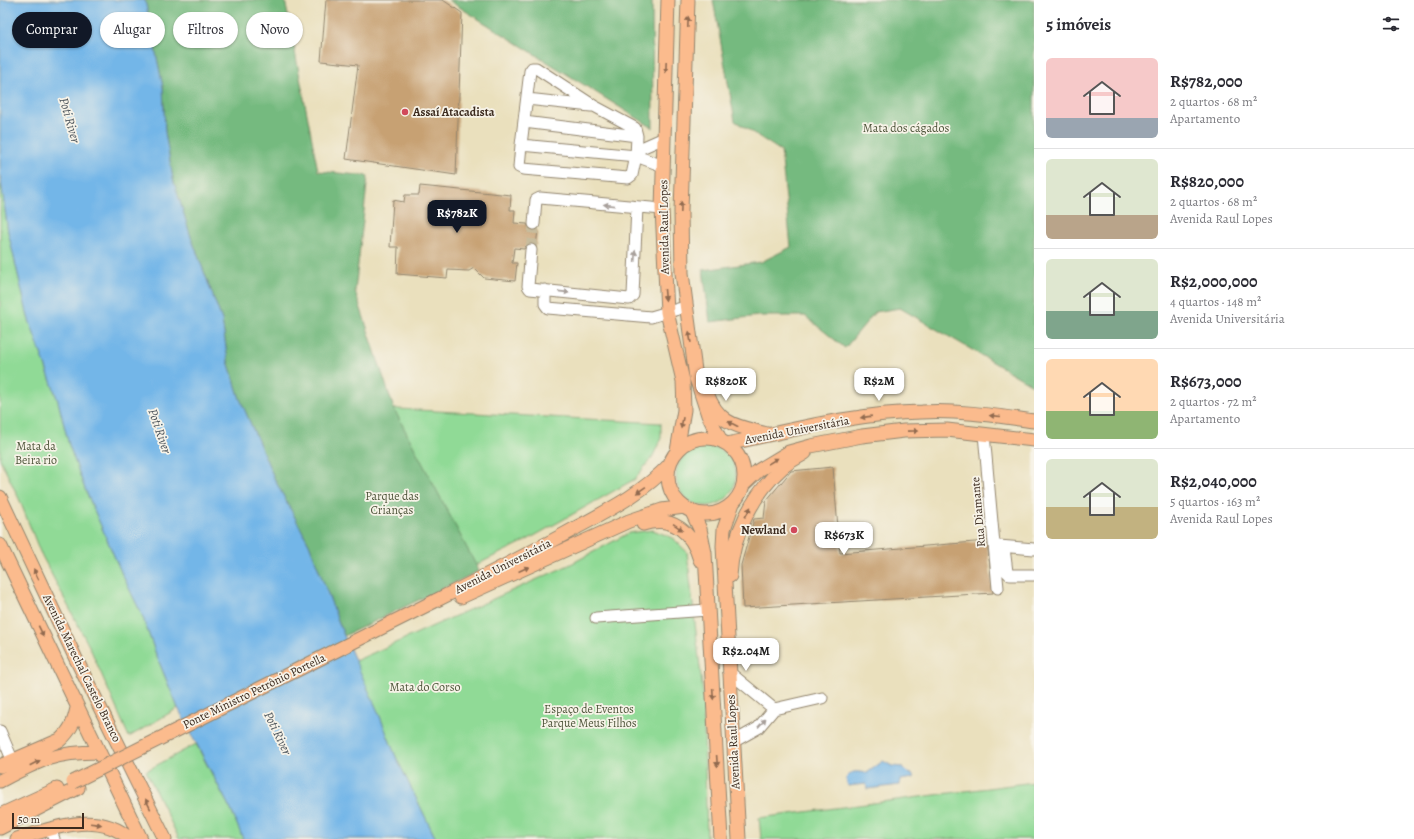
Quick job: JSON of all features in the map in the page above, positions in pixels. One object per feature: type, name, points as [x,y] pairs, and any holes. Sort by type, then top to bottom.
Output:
[{"type":"main road","name":"Avenida Raul Lopes","points":[[668,0],[662,209],[667,312],[683,381],[684,410],[677,451]]},
{"type":"main road","name":"Avenida Raul Lopes","points":[[688,0],[681,242],[686,308],[696,378],[702,400],[724,442]]},
{"type":"main road","points":[[667,43],[681,44],[686,54]]},
{"type":"main road","points":[[694,357],[708,397],[718,414],[736,426],[770,435]]},
{"type":"main road","name":"Avenida Universitária","points":[[724,442],[770,435],[867,416],[922,412],[1002,417],[1034,422]]},
{"type":"main road","points":[[1010,437],[1008,430],[1010,425],[1034,427]]},
{"type":"main road","name":"Avenida Universitária","points":[[743,486],[759,470],[789,452],[862,436],[904,431],[947,430],[1034,440]]},
{"type":"main road","points":[[708,438],[724,442],[736,452],[742,462],[744,474],[743,486],[733,503],[716,512],[707,514],[688,509],[671,491],[669,482],[670,464],[677,451],[694,440],[708,438]]},
{"type":"main road","points":[[726,618],[734,547],[743,520],[751,506],[782,468],[805,453],[811,446]]},
{"type":"main road","name":"Avenida Universitária","points":[[436,604],[547,544],[640,491],[656,479],[670,464]]},
{"type":"main road","name":"Avenida Marechal Castelo Branco","points":[[0,497],[76,659],[165,839]]},
{"type":"main road","name":"Avenida Raul Lopes","points":[[733,503],[724,529],[723,546],[739,839]]},
{"type":"main road","name":"Avenida Raul Lopes","points":[[688,509],[700,529],[707,585],[721,839]]},
{"type":"main road","name":"Avenida Universitária","points":[[436,604],[646,515],[662,510],[688,509]]},
{"type":"main road","points":[[601,534],[608,535],[652,521],[661,520],[672,524],[688,536],[695,546],[707,585]]},
{"type":"main road","name":"Avenida Marechal Castelo Branco","points":[[0,545],[141,839]]},
{"type":"main road","name":"Ponte Ministro Petrônio Portella","points":[[75,785],[436,604]]},
{"type":"main road","points":[[58,667],[76,659]]},
{"type":"main road","points":[[0,766],[12,759],[60,740],[68,733],[73,725],[77,708]]},
{"type":"main road","points":[[0,781],[42,760],[60,754],[98,752]]},
{"type":"main road","points":[[0,815],[75,785]]},
{"type":"main road","points":[[0,828],[75,785]]},
{"type":"main road","points":[[719,794],[736,793]]},
{"type":"main road","points":[[17,839],[52,834],[73,824],[90,823],[105,825],[120,830],[130,839]]},
{"type":"street","points":[[532,68],[536,68],[594,106],[635,128],[637,136],[637,153],[632,175],[628,178],[523,169],[519,167],[518,163],[530,71],[532,68]]},
{"type":"street","points":[[527,99],[594,106]]},
{"type":"street","points":[[524,122],[637,136]]},
{"type":"street","points":[[637,153],[664,138]]},
{"type":"street","points":[[521,144],[637,153],[663,166]]},
{"type":"street","points":[[534,224],[536,200],[540,198],[662,209]]},
{"type":"street","points":[[532,250],[528,286],[530,289],[625,300],[632,297],[637,207]]},
{"type":"street","points":[[545,290],[544,304],[548,308],[651,317],[686,308]]},
{"type":"street","name":"Rua Diamante","points":[[984,434],[999,546],[998,588]]},
{"type":"street","points":[[1034,549],[999,546],[1010,575],[1034,575]]},
{"type":"street","points":[[596,618],[708,610]]},
{"type":"street","points":[[729,672],[774,709]]},
{"type":"street","points":[[733,742],[758,728],[774,709],[822,698]]},
{"type":"street","points":[[0,731],[12,759]]},
{"type":"green space","name":"Parque das Crianças","points":[[145,0],[285,0],[287,12],[246,12],[246,48],[294,48],[318,171],[368,176],[355,291],[394,409],[479,571],[344,636],[309,544],[275,480],[240,399],[228,361],[222,320],[191,237],[173,179],[165,132],[163,87],[155,48],[165,48],[165,12],[147,12]]},
{"type":"green space","points":[[448,0],[652,0],[653,128]]},
{"type":"green space","name":"Mata dos cágados","points":[[713,0],[1034,0],[1034,386],[900,308],[875,312],[845,348],[805,316],[758,316],[710,322],[703,270],[761,262],[791,247],[781,151],[735,121]]},
{"type":"green space","name":"Mata da Beira rio","points":[[0,174],[8,232],[28,317],[58,401],[69,445],[85,489],[122,574],[142,615],[178,708],[129,737],[90,648],[40,552],[20,501],[0,459]]},
{"type":"green space","points":[[361,407],[661,423],[661,438],[653,456],[635,479],[527,540],[425,590]]},
{"type":"green space","points":[[706,446],[723,451],[731,459],[736,476],[731,493],[723,501],[706,506],[689,501],[681,493],[676,476],[681,459],[689,451]]},
{"type":"green space","name":"Espaço de Eventos Parque Meus Filhos","points":[[653,530],[673,538],[687,552],[703,694],[707,839],[436,839],[396,757],[379,714],[355,661],[569,565],[629,533]]},
{"type":"green space","points":[[196,744],[232,812],[243,839],[179,839],[146,771]]},
{"type":"green space","points":[[1034,782],[1034,839],[761,839],[759,818]]},
{"type":"water","name":"Poti River","points":[[0,0],[145,0],[147,12],[100,12],[100,48],[155,48],[163,87],[165,132],[173,179],[191,237],[222,320],[228,361],[240,399],[275,480],[309,544],[342,631],[379,714],[396,757],[436,839],[243,839],[232,812],[178,708],[142,615],[122,574],[85,489],[69,445],[58,401],[28,317],[8,232],[0,174]]},
{"type":"water","points":[[883,761],[892,766],[903,767],[908,773],[913,775],[914,778],[900,780],[900,785],[867,789],[866,784],[848,786],[846,779],[852,772],[867,773]]},
{"type":"building","name":"Assaí Atacadista","points":[[326,0],[443,0],[462,13],[456,175],[346,159],[358,65],[321,61]]},
{"type":"building","points":[[420,186],[511,195],[510,210],[515,210],[514,223],[527,224],[530,230],[538,230],[536,246],[531,243],[524,249],[514,248],[512,263],[517,263],[515,281],[484,278],[474,268],[469,271],[448,270],[447,278],[397,274],[398,247],[390,247],[393,200],[404,202],[405,195],[419,195]]},
{"type":"building","name":"Newland","points":[[833,467],[840,553],[987,541],[993,593],[743,608],[741,565],[754,519],[764,518],[766,501],[791,471]]},
{"type":"tunnel","points":[[531,250],[534,224]]},
{"type":"place","name":"Assaí Atacadista","points":[[405,112]]},
{"type":"place","name":"Newland","points":[[794,530]]},
{"type":"park label","name":"Mata do Corso","points":[[425,687]]}]
